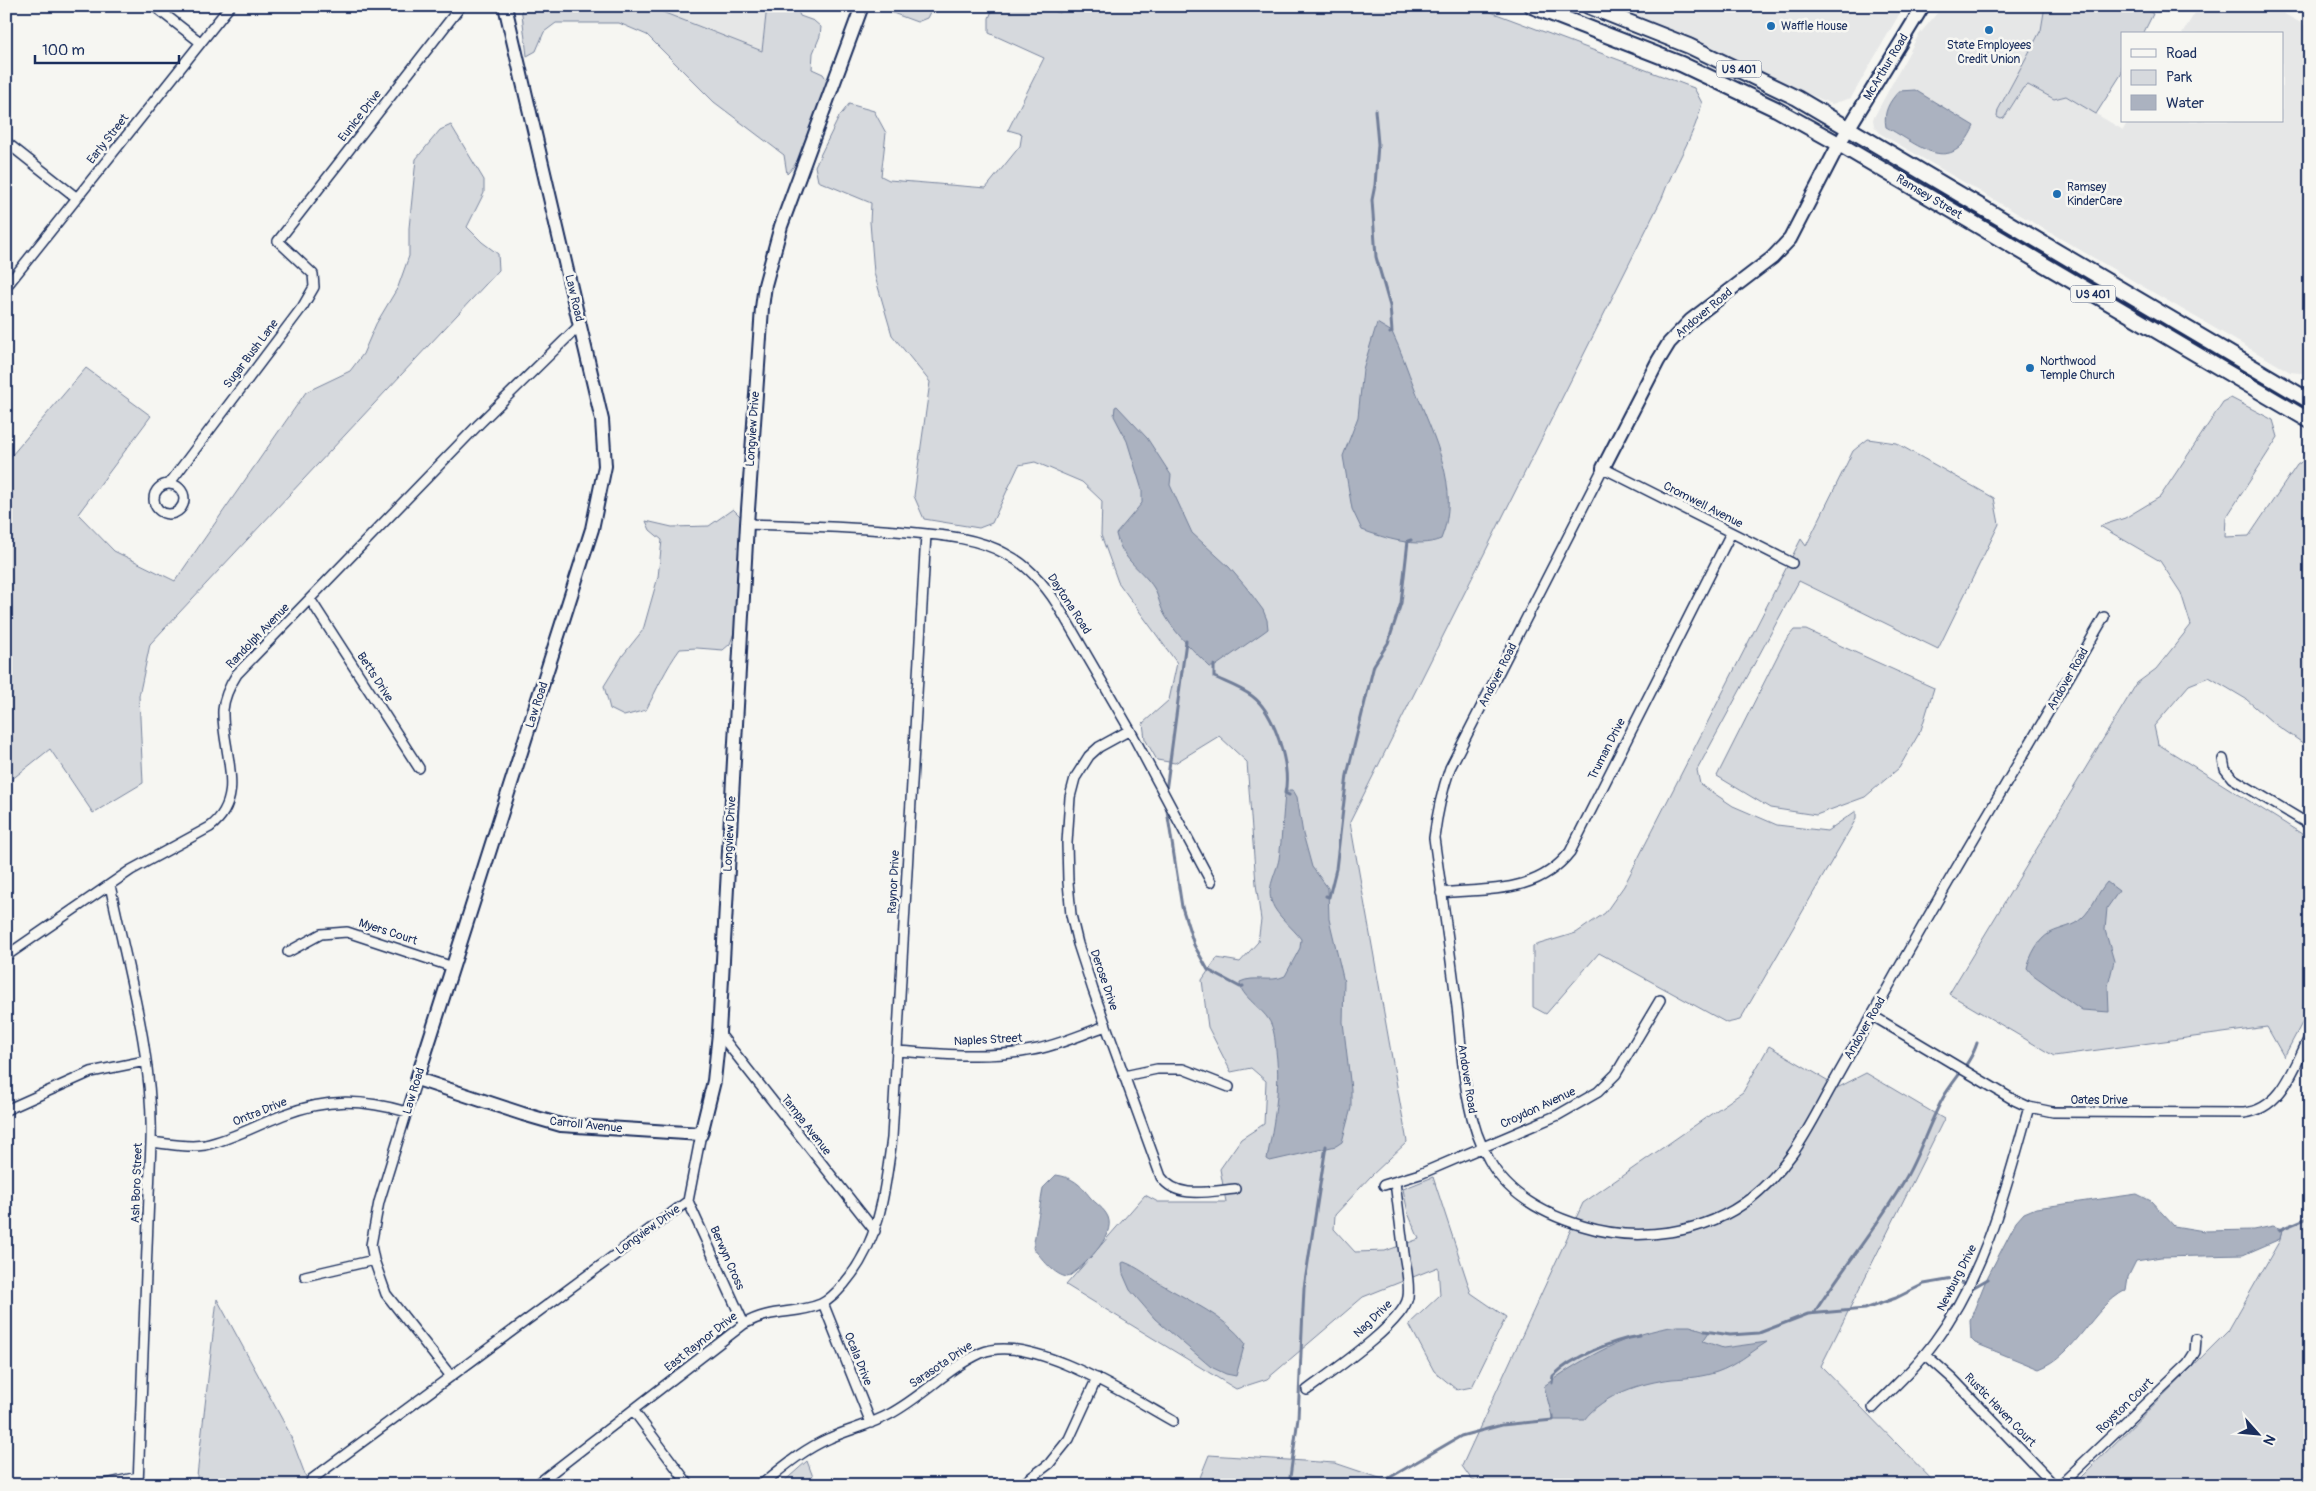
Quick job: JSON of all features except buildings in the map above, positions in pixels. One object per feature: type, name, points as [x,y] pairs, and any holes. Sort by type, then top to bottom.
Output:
[{"type":"main road","name":"Ramsey Street","points":[[1532,6],[1649,50],[1705,74],[1776,109],[1840,144],[2309,418]]},
{"type":"main road","name":"Ramsey Street","points":[[1588,6],[1656,32],[1726,63],[1797,98],[2310,401]]},
{"type":"street","points":[[154,6],[200,42]]},
{"type":"street","name":"Early Street","points":[[6,288],[230,6]]},
{"type":"street","name":"Eunice Drive","points":[[278,241],[461,6]]},
{"type":"street","name":"Law Road","points":[[450,1375],[386,1294],[374,1260],[371,1245],[376,1215],[417,1079],[590,538],[605,466],[605,440],[580,325],[505,6]]},
{"type":"street","name":"Longview Drive","points":[[310,1485],[312,1479],[450,1375],[688,1201],[714,1080],[718,1033],[747,524],[760,330],[765,285],[781,226],[862,6]]},
{"type":"street","name":"McArthur Road","points":[[1840,144],[1923,6]]},
{"type":"street","points":[[6,142],[77,198]]},
{"type":"street","name":"Andover Road","points":[[1840,144],[1804,215],[1785,244],[1764,265],[1691,320],[1669,343],[1658,361],[1450,768],[1437,812],[1434,838],[1468,1094],[1472,1115],[1489,1161],[1518,1194],[1545,1211],[1571,1223],[1609,1232],[1635,1235],[1655,1234],[1694,1226],[1725,1214],[1748,1201],[1782,1170],[1804,1138],[2104,617]]},
{"type":"street","name":"Sugar Bush Lane","points":[[169,484],[303,306],[314,287],[313,274],[278,241]]},
{"type":"street","name":"Randolph Avenue","points":[[6,956],[131,870],[210,827],[224,813],[230,801],[232,788],[223,711],[230,686],[237,674],[479,424],[580,325]]},
{"type":"street","name":"Cromwell Avenue","points":[[1603,468],[1792,563]]},
{"type":"street","name":"Daytona Road","points":[[747,524],[864,528],[950,536],[988,546],[1006,554],[1037,578],[1057,604],[1130,730],[1212,882]]},
{"type":"street","name":"Truman Drive","points":[[1441,893],[1522,885],[1541,878],[1562,862],[1570,852],[1731,532]]},
{"type":"street","name":"Raynor Drive","points":[[875,1231],[885,1195],[892,1138],[926,534]]},
{"type":"street","name":"Betts Drive","points":[[310,600],[419,768]]},
{"type":"street","name":"Derose Drive","points":[[1130,730],[1110,740],[1090,756],[1075,778],[1070,797],[1067,843],[1071,915],[1106,1026],[1164,1182],[1181,1192],[1235,1189]]},
{"type":"street","points":[[2223,759],[2225,769],[2232,778],[2310,825]]},
{"type":"street","name":"Ash Boro Street","points":[[110,885],[151,1091],[152,1142],[138,1481]]},
{"type":"street","name":"Myers Court","points":[[288,952],[321,934],[347,932],[453,967]]},
{"type":"street","name":"Croydon Avenue","points":[[1384,1184],[1420,1174],[1558,1116],[1598,1092],[1621,1066],[1660,1000]]},
{"type":"street","name":"Oates Drive","points":[[1873,1016],[1995,1090],[2029,1107],[2066,1112],[2251,1112],[2269,1104],[2282,1090],[2310,1036]]},
{"type":"street","name":"Naples Street","points":[[897,1051],[965,1056],[999,1055],[1034,1050],[1106,1026]]},
{"type":"street","name":"Tampa Avenue","points":[[718,1033],[875,1231]]},
{"type":"street","points":[[6,1110],[91,1072],[145,1061]]},
{"type":"street","points":[[1124,1076],[1157,1069],[1183,1069],[1229,1086]]},
{"type":"street","name":"Carroll Avenue","points":[[417,1079],[523,1114],[561,1124],[701,1134]]},
{"type":"street","name":"Ontra Drive","points":[[152,1142],[185,1146],[204,1145],[247,1132],[284,1115],[336,1102],[362,1101],[407,1112]]},
{"type":"street","name":"Newburg Drive","points":[[1873,1408],[1925,1354],[1965,1295],[1980,1263],[2010,1176],[2029,1107]]},
{"type":"street","name":"Nag Drive","points":[[1307,1390],[1354,1355],[1398,1316],[1404,1307],[1408,1297],[1395,1182]]},
{"type":"street","name":"Berwyn Cross","points":[[688,1201],[744,1324]]},
{"type":"street","name":"East Raynor Drive","points":[[536,1485],[744,1324],[768,1314],[823,1303],[837,1292],[850,1277],[861,1260],[875,1231]]},
{"type":"street","points":[[304,1276],[374,1260]]},
{"type":"street","name":"Ocala Drive","points":[[823,1303],[871,1423]]},
{"type":"street","name":"Royston Court","points":[[2060,1485],[2188,1362],[2195,1352],[2196,1339]]},
{"type":"street","name":"Sarasota Drive","points":[[761,1485],[796,1456],[830,1437],[871,1423],[900,1408],[971,1358],[990,1350],[1003,1348],[1022,1351],[1083,1370],[1173,1421]]},
{"type":"street","name":"Rustic Haven Court","points":[[1925,1354],[1953,1379],[2054,1485]]},
{"type":"street","points":[[1022,1485],[1049,1464],[1069,1439],[1097,1378]]},
{"type":"street","points":[[633,1410],[689,1485]]},
{"type":"street","points":[[101,1485],[138,1481]]},
{"type":"shaded area","points":[[647,6],[767,6],[762,51],[650,7]]},
{"type":"shaded area","points":[[1605,6],[1904,6],[1851,98],[1832,104]]},
{"type":"shaded area","points":[[1943,6],[2045,6],[2041,30],[1998,110],[1997,117],[2004,118],[2023,88],[2028,85],[2054,99],[2066,96],[2123,130],[2127,122],[2284,122],[2284,32],[2183,32],[2199,6],[2270,6],[2310,28],[2310,374],[2290,372],[1881,134],[1874,126],[1873,119],[1918,36]]},
{"type":"green space","points":[[521,6],[647,6],[762,51],[767,6],[796,6],[800,16],[814,21],[821,27],[820,36],[813,53],[812,69],[823,74],[829,83],[806,144],[794,166],[787,174],[784,155],[714,102],[647,35],[619,23],[556,23],[544,32],[536,51],[527,56]]},
{"type":"green space","points":[[885,6],[933,6],[927,18],[917,22],[890,12]]},
{"type":"green space","points":[[994,6],[1042,6],[1059,13],[1073,6],[1475,6],[1694,88],[1702,103],[1690,138],[1662,198],[1350,822],[1407,1142],[1371,1176],[1335,1215],[1334,1229],[1355,1252],[1385,1251],[1419,1239],[1408,1213],[1403,1189],[1433,1177],[1471,1293],[1506,1317],[1472,1387],[1457,1390],[1434,1371],[1409,1324],[1440,1295],[1438,1267],[1363,1297],[1267,1379],[1236,1389],[1066,1285],[1145,1195],[1158,1202],[1226,1202],[1220,1169],[1241,1139],[1264,1124],[1266,1081],[1251,1068],[1231,1072],[1208,1027],[1202,980],[1217,958],[1240,962],[1258,942],[1261,920],[1256,884],[1247,762],[1219,736],[1175,763],[1157,760],[1145,739],[1143,723],[1169,700],[1177,663],[1118,582],[1101,535],[1102,501],[1082,482],[1035,462],[1019,465],[992,523],[979,528],[924,519],[914,496],[930,382],[892,335],[874,273],[870,222],[871,203],[818,181],[815,166],[839,117],[849,104],[874,111],[886,133],[881,176],[889,180],[986,188],[1020,146],[1022,134],[1008,130],[1044,58],[989,33],[989,18]]},
{"type":"green space","points":[[2045,6],[2141,6],[2153,14],[2144,32],[2121,32],[2121,75],[2096,114],[2066,96],[2054,99],[2028,85],[2023,88],[2004,118],[2001,119],[1997,117],[1998,110],[2041,30]]},
{"type":"green space","points":[[451,125],[484,180],[484,193],[467,227],[498,254],[499,270],[150,644],[139,696],[143,783],[93,813],[50,749],[6,784],[6,462],[86,368],[151,416],[78,514],[114,551],[175,581],[306,392],[350,371],[363,354],[376,324],[398,287],[409,256],[409,228],[416,159],[440,130]]},
{"type":"green space","points":[[2231,398],[2273,420],[2278,437],[2226,518],[2225,537],[2249,536],[2297,465],[2310,456],[2310,748],[2272,722],[2246,699],[2209,677],[2189,685],[2154,726],[2158,744],[2310,839],[2310,1008],[2284,1057],[2267,1027],[2054,1056],[1949,994],[2137,683],[2156,669],[2191,625],[2181,593],[2160,561],[2100,526],[2125,518],[2160,497],[2223,402]]},
{"type":"green space","points":[[1868,439],[1896,443],[1994,498],[1999,524],[1938,649],[1799,581],[1697,770],[1700,784],[1733,806],[1777,825],[1827,831],[1856,811],[1856,819],[1740,1020],[1727,1023],[1599,953],[1546,1014],[1533,1007],[1533,946],[1576,933],[1605,913],[1624,886],[1801,539],[1806,546],[1853,451]]},
{"type":"green space","points":[[733,509],[742,518],[736,627],[730,644],[723,650],[680,649],[666,671],[646,710],[624,716],[610,709],[604,686],[623,655],[643,630],[658,577],[662,540],[650,530],[646,521],[672,527],[709,526]]},
{"type":"green space","points":[[1794,630],[1806,630],[1934,688],[1921,730],[1899,768],[1865,797],[1816,815],[1770,808],[1717,776],[1785,641]]},
{"type":"green space","points":[[1769,1046],[1839,1087],[1866,1073],[1944,1119],[1821,1366],[1937,1485],[1491,1485],[1472,1480],[1462,1466],[1583,1203],[1743,1092]]},
{"type":"green space","points":[[2310,1217],[2310,1485],[2079,1485],[2079,1479],[2228,1331],[2280,1240],[2282,1229]]},
{"type":"green space","points":[[217,1299],[289,1432],[309,1485],[196,1485]]},
{"type":"green space","points":[[1209,1455],[1335,1463],[1400,1485],[1197,1485]]},
{"type":"green space","points":[[807,1461],[816,1485],[780,1485]]},
{"type":"water","points":[[1915,90],[1974,126],[1965,141],[1955,150],[1945,154],[1934,153],[1886,127],[1886,112],[1895,95],[1899,91]]},
{"type":"water","points":[[1377,323],[1392,332],[1430,425],[1443,463],[1447,482],[1447,520],[1441,539],[1432,542],[1412,543],[1362,530],[1352,509],[1343,456],[1358,417],[1363,369]]},
{"type":"water","points":[[1117,406],[1147,438],[1171,475],[1170,485],[1192,533],[1229,567],[1263,610],[1267,620],[1268,629],[1214,667],[1210,667],[1186,644],[1164,614],[1154,588],[1128,558],[1119,544],[1116,534],[1142,503],[1142,490],[1127,441],[1114,416],[1115,407]]},
{"type":"water","points":[[1293,790],[1297,797],[1303,834],[1312,867],[1328,888],[1329,919],[1344,982],[1343,1022],[1351,1089],[1351,1108],[1342,1142],[1336,1146],[1270,1161],[1267,1159],[1276,1105],[1278,1079],[1274,1034],[1268,1018],[1244,992],[1240,982],[1251,979],[1274,979],[1285,976],[1300,948],[1301,939],[1277,912],[1270,897],[1271,886],[1279,859],[1285,793]]},
{"type":"water","points":[[2107,882],[2119,891],[2107,908],[2105,930],[2114,961],[2108,986],[2109,1012],[2082,1010],[2032,974],[2027,968],[2032,953],[2042,939],[2050,933],[2079,921],[2089,910]]},
{"type":"water","points":[[1056,1175],[1067,1177],[1079,1185],[1104,1211],[1108,1217],[1109,1225],[1103,1242],[1097,1250],[1068,1277],[1053,1270],[1033,1248],[1043,1188]]},
{"type":"water","points":[[2137,1194],[2151,1201],[2174,1226],[2204,1231],[2253,1230],[2273,1226],[2282,1229],[2280,1239],[2243,1255],[2161,1257],[2136,1261],[2128,1277],[2126,1290],[2103,1308],[2064,1353],[2039,1369],[1975,1343],[1971,1339],[1970,1320],[1986,1280],[2016,1222],[2024,1213],[2036,1208]]},
{"type":"water","points":[[1124,1262],[1206,1310],[1237,1333],[1245,1343],[1236,1376],[1226,1374],[1211,1367],[1155,1319],[1130,1290],[1123,1274],[1122,1263]]},
{"type":"water","points":[[1690,1326],[1709,1332],[1703,1341],[1723,1348],[1767,1342],[1737,1363],[1717,1372],[1689,1378],[1648,1383],[1612,1397],[1592,1411],[1584,1420],[1553,1420],[1544,1386],[1591,1356],[1624,1340],[1660,1329]]},
{"type":"waterway","points":[[1375,110],[1378,144],[1372,200],[1376,257],[1390,306],[1392,332],[1390,333]]},
{"type":"waterway","points":[[1326,896],[1329,897],[1336,869],[1347,775],[1374,665],[1388,643],[1401,603],[1408,541],[1411,540]]},
{"type":"waterway","points":[[1166,791],[1186,641]]},
{"type":"waterway","points":[[1214,665],[1214,677],[1252,696],[1268,715],[1283,755],[1286,769],[1285,793],[1289,795]]},
{"type":"waterway","points":[[1166,804],[1182,907],[1194,945],[1208,970],[1240,987],[1243,986]]},
{"type":"waterway","points":[[1814,1313],[1883,1215],[1904,1181],[1943,1098],[1971,1058],[1977,1043]]},
{"type":"waterway","points":[[1289,1485],[1298,1418],[1304,1288],[1326,1146]]},
{"type":"waterway","points":[[2279,1230],[2310,1217]]},
{"type":"waterway","points":[[1705,1331],[1730,1335],[1759,1333],[1808,1314],[1865,1309],[1896,1298],[1924,1284],[1953,1279],[1974,1287],[1988,1279]]},
{"type":"waterway","points":[[1552,1383],[1553,1376],[1582,1356],[1606,1345],[1640,1336]]},
{"type":"waterway","points":[[1377,1485],[1461,1436],[1502,1425],[1553,1420],[1553,1416]]},
{"type":"place","name":"Waffle House","points":[[1771,26]]},
{"type":"place","name":"State Employees Credit Union","points":[[1989,30]]},
{"type":"place","name":"Ramsey KinderCare","points":[[2057,194]]},
{"type":"place","name":"Northwood Temple Church","points":[[2030,368]]}]
